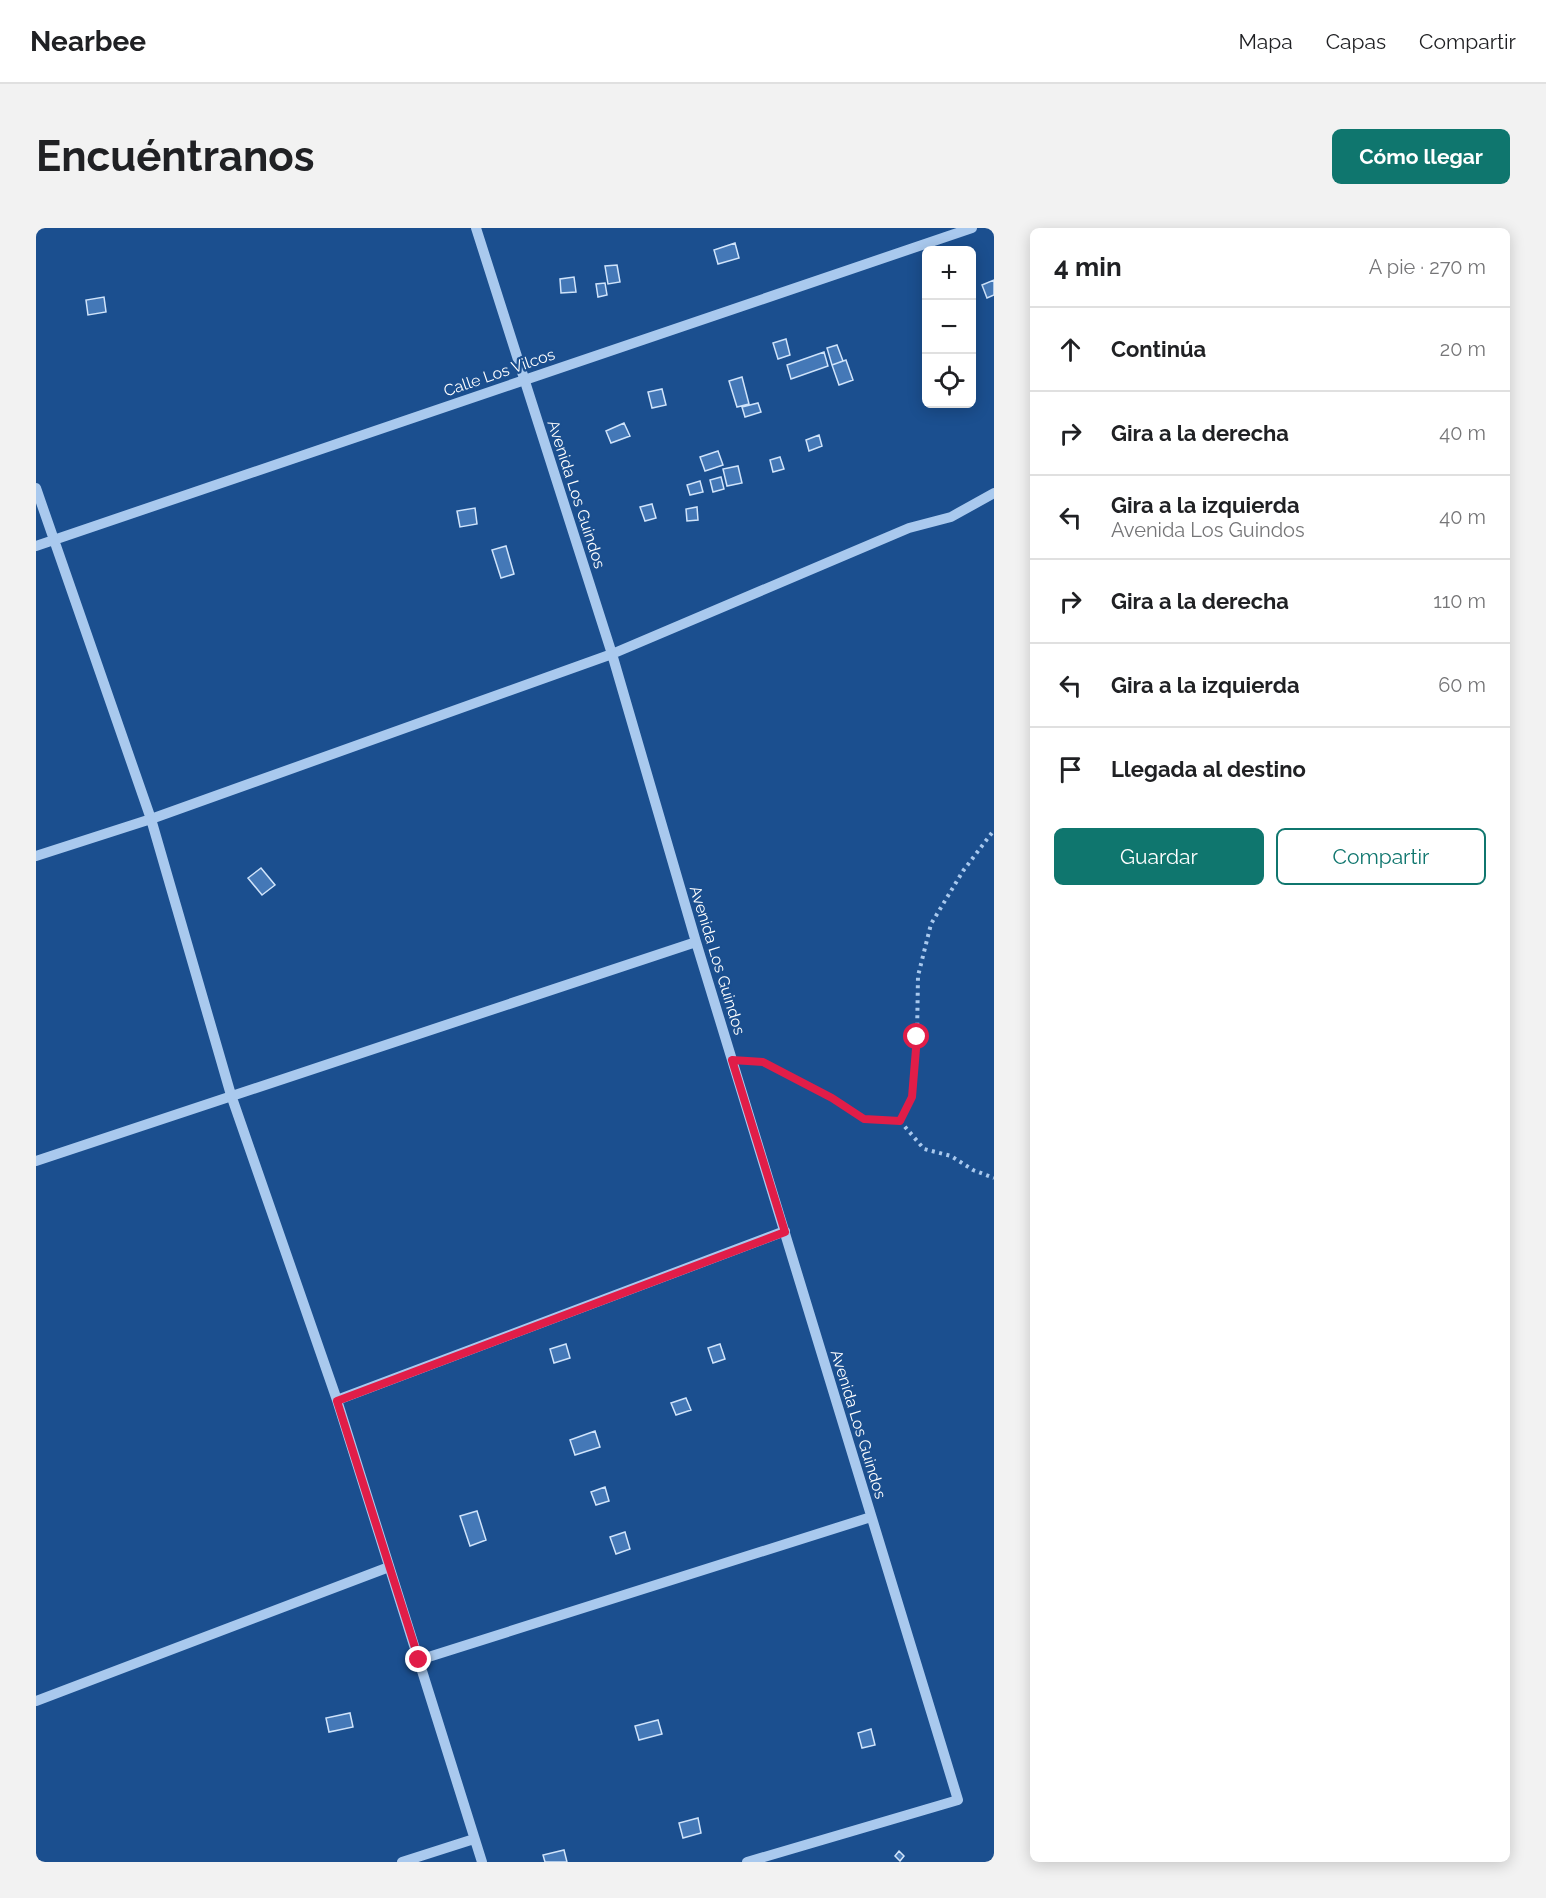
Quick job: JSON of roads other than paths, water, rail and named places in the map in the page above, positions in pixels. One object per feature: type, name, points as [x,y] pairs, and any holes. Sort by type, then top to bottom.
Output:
[{"type":"street","name":"Avenida Los Guindos","points":[[476,228],[612,654],[696,942],[958,1800],[747,1862]]},
{"type":"street","name":"Calle Los Vilcos","points":[[36,546],[972,228]]},
{"type":"street","points":[[36,488],[151,819],[231,1095],[337,1401],[482,1862]]},
{"type":"street","points":[[36,856],[151,819],[612,654],[909,528],[951,517],[994,493]]},
{"type":"street","points":[[36,1161],[696,942]]},
{"type":"street","points":[[337,1401],[785,1232]]},
{"type":"street","points":[[419,1660],[872,1517]]},
{"type":"street","points":[[36,1701],[389,1567]]},
{"type":"street","points":[[402,1862],[474,1839]]}]
